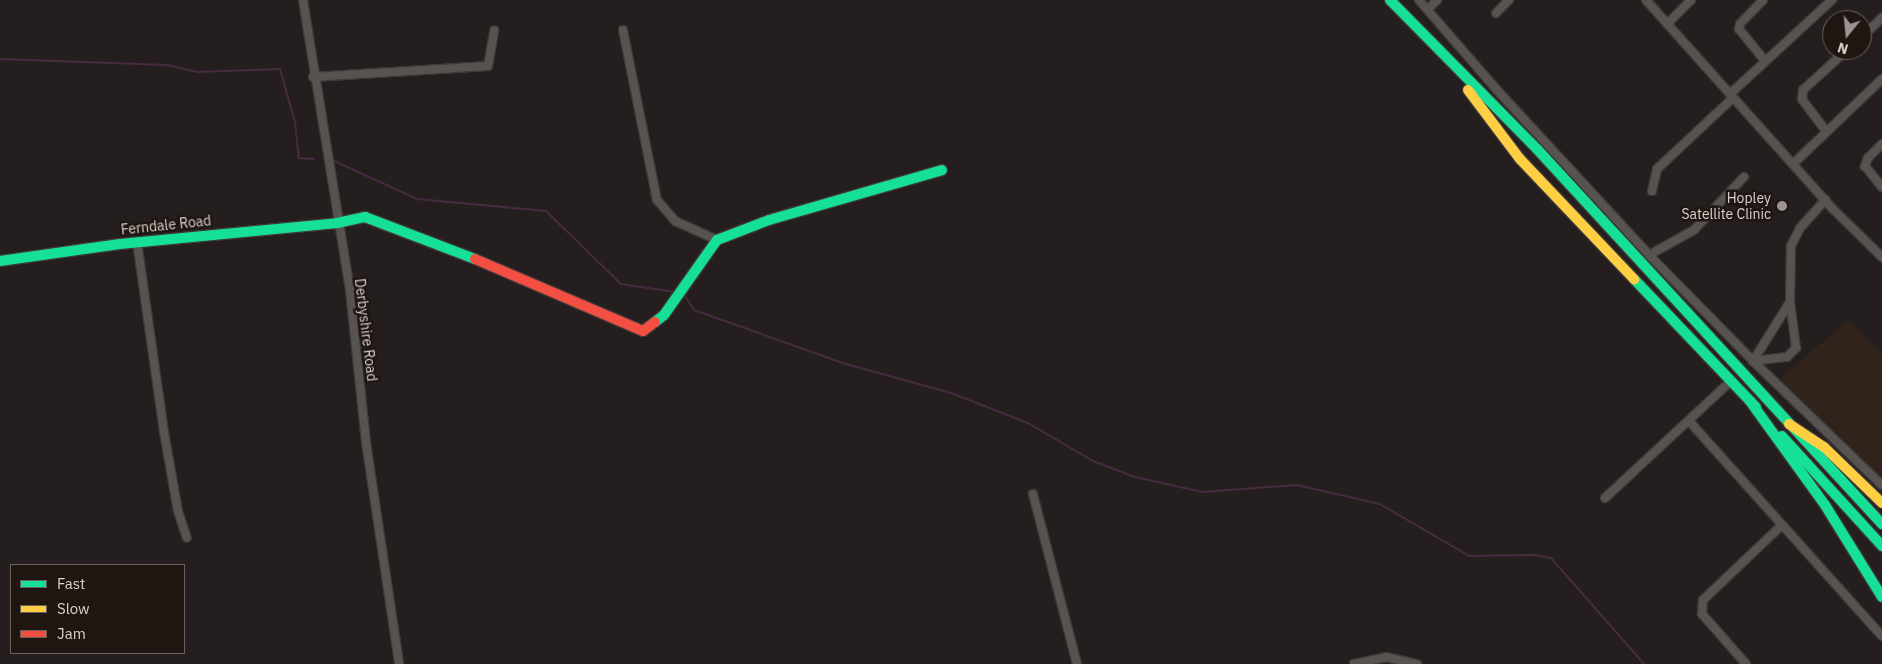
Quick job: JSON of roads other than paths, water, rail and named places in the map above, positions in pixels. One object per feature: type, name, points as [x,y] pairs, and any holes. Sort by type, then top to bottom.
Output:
[{"type":"main road","points":[[1390,0],[1444,58],[1537,149],[1882,524]]},
{"type":"main road","points":[[1444,58],[1520,159],[1750,401],[1882,546]]},
{"type":"main road","points":[[716,240],[787,214],[942,170]]},
{"type":"main road","name":"Ferndale Road","points":[[0,261],[138,242],[337,223],[365,217],[381,221],[643,330],[664,315],[716,240]]},
{"type":"main road","points":[[1750,401],[1825,505],[1882,597]]},
{"type":"main road","points":[[1789,424],[1824,447],[1882,503]]},
{"type":"street","name":"Derbyshire Road","points":[[303,0],[313,77],[350,290],[366,442],[399,664]]},
{"type":"street","points":[[1419,0],[1496,89],[1649,255],[1753,361],[1882,485]]},
{"type":"street","points":[[1428,9],[1437,0]]},
{"type":"street","points":[[1496,13],[1509,0]]},
{"type":"street","points":[[1646,0],[1825,200],[1882,257]]},
{"type":"street","points":[[1667,24],[1691,0]]},
{"type":"street","points":[[1763,0],[1740,24],[1739,30],[1765,61]]},
{"type":"street","points":[[1652,191],[1657,170],[1765,61],[1832,0]]},
{"type":"street","points":[[1872,28],[1882,18]]},
{"type":"street","points":[[623,30],[657,200],[675,221],[716,240]]},
{"type":"street","points":[[313,77],[488,66],[494,31]]},
{"type":"street","points":[[1826,131],[1802,99],[1803,90],[1836,60]]},
{"type":"street","points":[[1793,164],[1882,79]]},
{"type":"street","points":[[1882,144],[1868,158],[1865,166],[1882,187]]},
{"type":"street","points":[[1649,255],[1694,230],[1744,177]]},
{"type":"street","points":[[1753,361],[1787,357],[1796,348],[1790,302],[1791,246],[1800,228],[1825,200]]},
{"type":"street","points":[[138,242],[164,432],[178,511],[187,538]]},
{"type":"street","points":[[1753,361],[1790,302]]},
{"type":"street","points":[[1605,498],[1731,381]]},
{"type":"street","points":[[1689,421],[1882,636]]},
{"type":"street","points":[[1032,494],[1077,664]]},
{"type":"street","points":[[1746,664],[1702,614],[1703,600],[1782,525]]},
{"type":"street","points":[[1354,664],[1386,657],[1417,664]]},
{"type":"waterway","points":[[0,59],[167,65],[198,72],[280,69],[295,122],[299,158],[314,159]]},
{"type":"waterway","points":[[332,160],[417,199],[546,211],[621,284],[675,292]]},
{"type":"waterway","points":[[685,296],[694,310],[846,364],[951,393],[1028,423],[1093,461],[1135,477],[1202,492],[1297,485],[1380,504],[1469,556],[1535,555],[1551,558],[1644,664]]},
{"type":"place","name":"Hopley Satellite Clinic","points":[[1782,206]]}]
